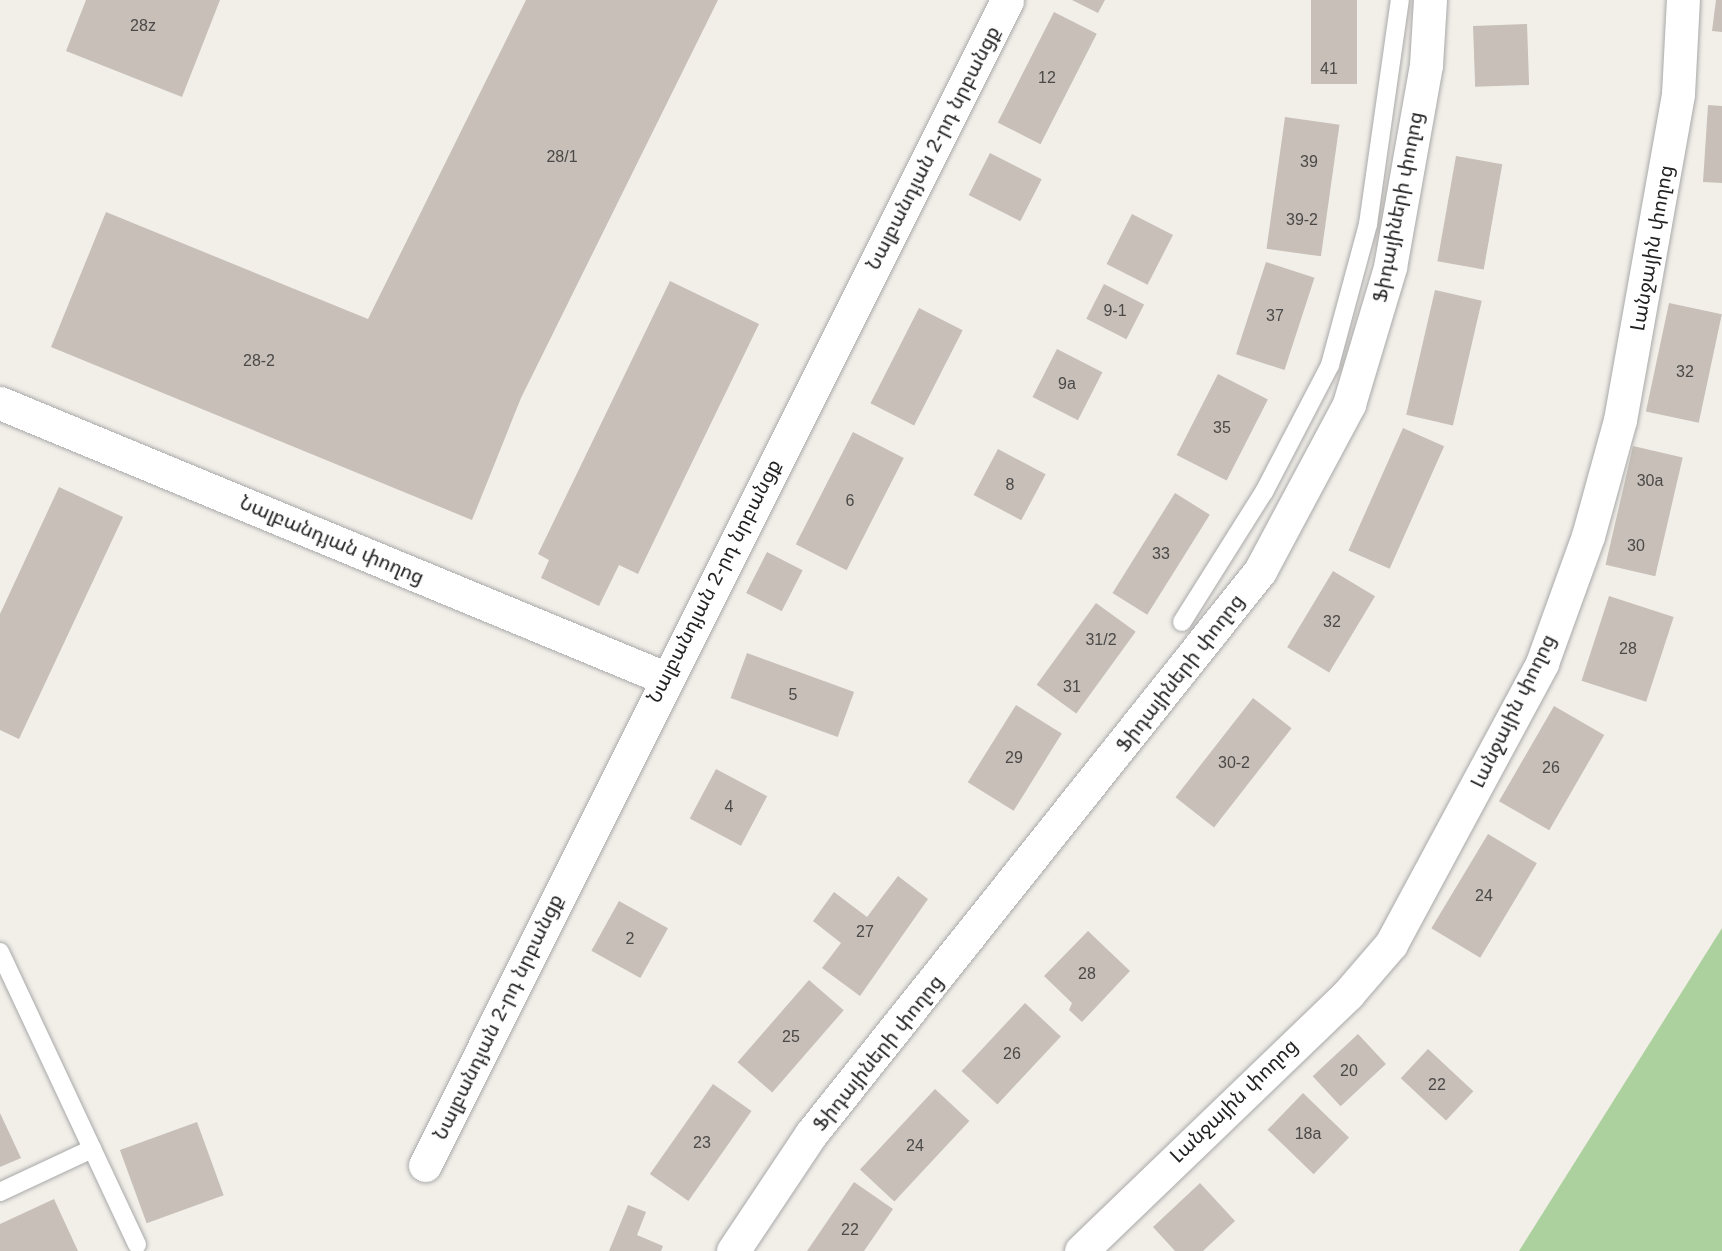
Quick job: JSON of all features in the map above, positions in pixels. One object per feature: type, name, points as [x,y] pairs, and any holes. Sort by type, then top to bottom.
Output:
[{"type":"street","name":"Նալբանդյան 2-րդ նրբանցք","points":[[425,1165],[665,678],[1007,0]]},
{"type":"street","name":"Ֆիդայիների փողոց","points":[[733,1251],[811,1134],[1260,571],[1349,404],[1390,267],[1426,65],[1430,0]]},
{"type":"street","name":"Լանջային փողոց","points":[[1081,1251],[1348,994],[1391,944],[1542,663],[1588,536],[1620,420],[1678,94],[1683,0]]},
{"type":"street","name":"Նալբանդյան փողոց","points":[[0,403],[665,678]]},
{"type":"lane","points":[[1182,622],[1264,492],[1330,365],[1368,224],[1400,0]]},
{"type":"lane","points":[[0,952],[137,1245]]},
{"type":"lane","points":[[0,1192],[92,1149]]},
{"type":"green space","points":[[1722,928],[1722,1251],[1519,1251]]},
{"type":"building","points":[[86,0],[220,0],[182,97],[66,51]]},
{"type":"building","points":[[526,0],[718,0],[521,398],[472,520],[51,347],[106,212],[368,319]]},
{"type":"building","points":[[1072,0],[1105,0],[1098,13]]},
{"type":"building","points":[[1311,0],[1357,0],[1357,84],[1311,84]]},
{"type":"building","points":[[1716,0],[1722,0],[1722,32],[1712,31]]},
{"type":"building","points":[[1054,12],[1097,34],[1040,144],[998,122]]},
{"type":"building","points":[[1527,24],[1529,85],[1475,87],[1473,26]]},
{"type":"building","points":[[1708,105],[1722,106],[1722,183],[1703,182]]},
{"type":"building","points":[[1285,117],[1339,125],[1321,256],[1266,249]]},
{"type":"building","points":[[990,153],[1042,179],[1020,221],[969,195]]},
{"type":"building","points":[[1456,156],[1502,164],[1484,270],[1437,261]]},
{"type":"building","points":[[1132,214],[1173,235],[1148,285],[1107,264]]},
{"type":"building","points":[[1266,262],[1315,278],[1285,370],[1236,354]]},
{"type":"building","points":[[670,281],[759,324],[638,574],[619,565],[599,606],[541,578],[549,560],[538,554]]},
{"type":"building","points":[[1104,284],[1144,304],[1126,339],[1086,319]]},
{"type":"building","points":[[1435,290],[1482,301],[1453,426],[1406,415]]},
{"type":"building","points":[[1669,303],[1722,314],[1699,423],[1646,412]]},
{"type":"building","points":[[919,308],[963,330],[914,426],[870,403]]},
{"type":"building","points":[[1057,349],[1102,372],[1078,420],[1032,397]]},
{"type":"building","points":[[1218,374],[1268,399],[1227,481],[1177,455]]},
{"type":"building","points":[[1403,428],[1444,446],[1390,569],[1348,550]]},
{"type":"building","points":[[853,432],[904,458],[847,570],[796,544]]},
{"type":"building","points":[[1633,446],[1683,457],[1655,576],[1606,565]]},
{"type":"building","points":[[998,449],[1046,474],[1021,520],[974,495]]},
{"type":"building","points":[[59,487],[123,517],[19,739],[0,730],[0,614]]},
{"type":"building","points":[[1175,493],[1210,515],[1147,615],[1112,593]]},
{"type":"building","points":[[767,552],[803,570],[782,611],[746,593]]},
{"type":"building","points":[[1333,571],[1375,596],[1329,673],[1287,647]]},
{"type":"building","points":[[1609,596],[1674,617],[1646,702],[1581,681]]},
{"type":"building","points":[[1096,603],[1136,632],[1076,714],[1037,685]]},
{"type":"building","points":[[747,653],[854,692],[838,737],[731,698]]},
{"type":"building","points":[[1253,698],[1292,728],[1214,827],[1175,797]]},
{"type":"building","points":[[1016,705],[1062,734],[1014,811],[968,782]]},
{"type":"building","points":[[1554,706],[1604,735],[1549,830],[1499,801]]},
{"type":"building","points":[[716,769],[767,796],[741,846],[690,818]]},
{"type":"building","points":[[1488,834],[1537,863],[1480,958],[1431,928]]},
{"type":"building","points":[[898,876],[928,899],[860,996],[822,968],[841,943],[813,921],[834,892],[867,917]]},
{"type":"building","points":[[619,901],[668,928],[640,978],[591,951]]},
{"type":"building","points":[[1088,931],[1130,971],[1082,1022],[1069,1010],[1072,1003],[1044,976]]},
{"type":"building","points":[[809,980],[844,1010],[772,1092],[737,1062]]},
{"type":"building","points":[[1025,1003],[1061,1036],[997,1104],[962,1071]]},
{"type":"building","points":[[1358,1034],[1386,1064],[1341,1106],[1313,1076]]},
{"type":"building","points":[[1428,1049],[1473,1091],[1446,1121],[1401,1078]]},
{"type":"building","points":[[713,1084],[752,1111],[688,1201],[650,1174]]},
{"type":"building","points":[[935,1089],[969,1121],[894,1202],[860,1169]]},
{"type":"building","points":[[1303,1093],[1349,1137],[1314,1174],[1268,1130]]},
{"type":"building","points":[[0,1113],[21,1158],[0,1167]]},
{"type":"building","points":[[197,1122],[224,1195],[147,1223],[120,1150]]},
{"type":"building","points":[[854,1182],[893,1209],[864,1251],[807,1251]]},
{"type":"building","points":[[1200,1183],[1235,1221],[1203,1251],[1175,1251],[1153,1227]]},
{"type":"building","points":[[54,1199],[78,1251],[0,1251],[0,1224]]},
{"type":"building","points":[[628,1205],[646,1212],[637,1235],[663,1246],[661,1251],[609,1251]]}]
